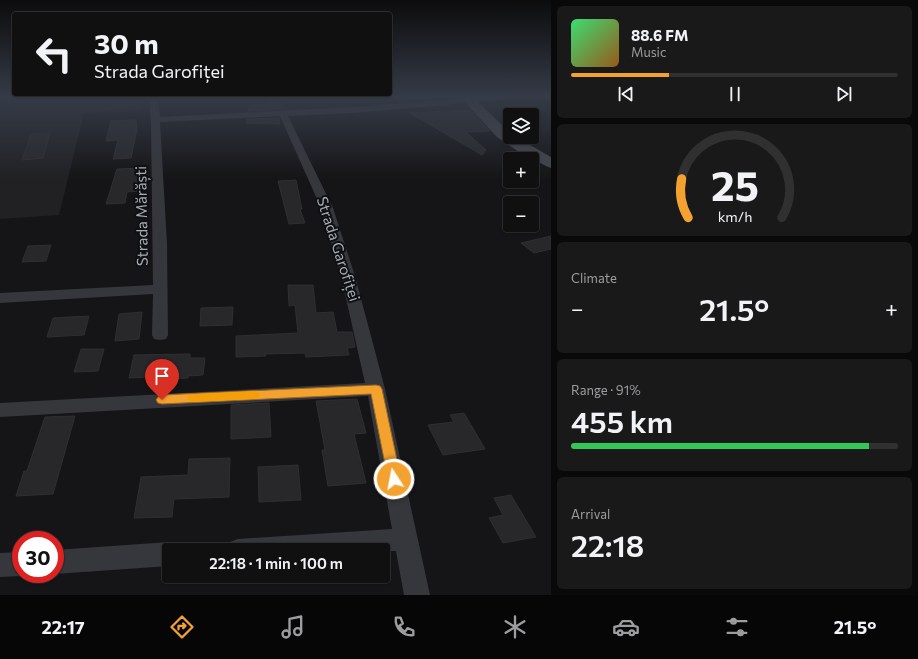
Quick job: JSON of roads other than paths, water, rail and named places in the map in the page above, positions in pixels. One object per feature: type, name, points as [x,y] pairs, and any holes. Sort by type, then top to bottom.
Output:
[{"type":"main road","points":[[492,124],[502,134],[551,163]]},
{"type":"street","name":"Strada Mărăști","points":[[156,124],[160,335]]},
{"type":"street","name":"Strada Garofiței","points":[[288,124],[327,208],[348,276],[376,389],[417,595]]},
{"type":"street","points":[[0,298],[160,289]]},
{"type":"street","points":[[0,410],[376,389]]},
{"type":"street","points":[[345,543],[406,539]]},
{"type":"street","points":[[64,561],[162,554]]},
{"type":"street","points":[[0,566],[12,565]]}]
